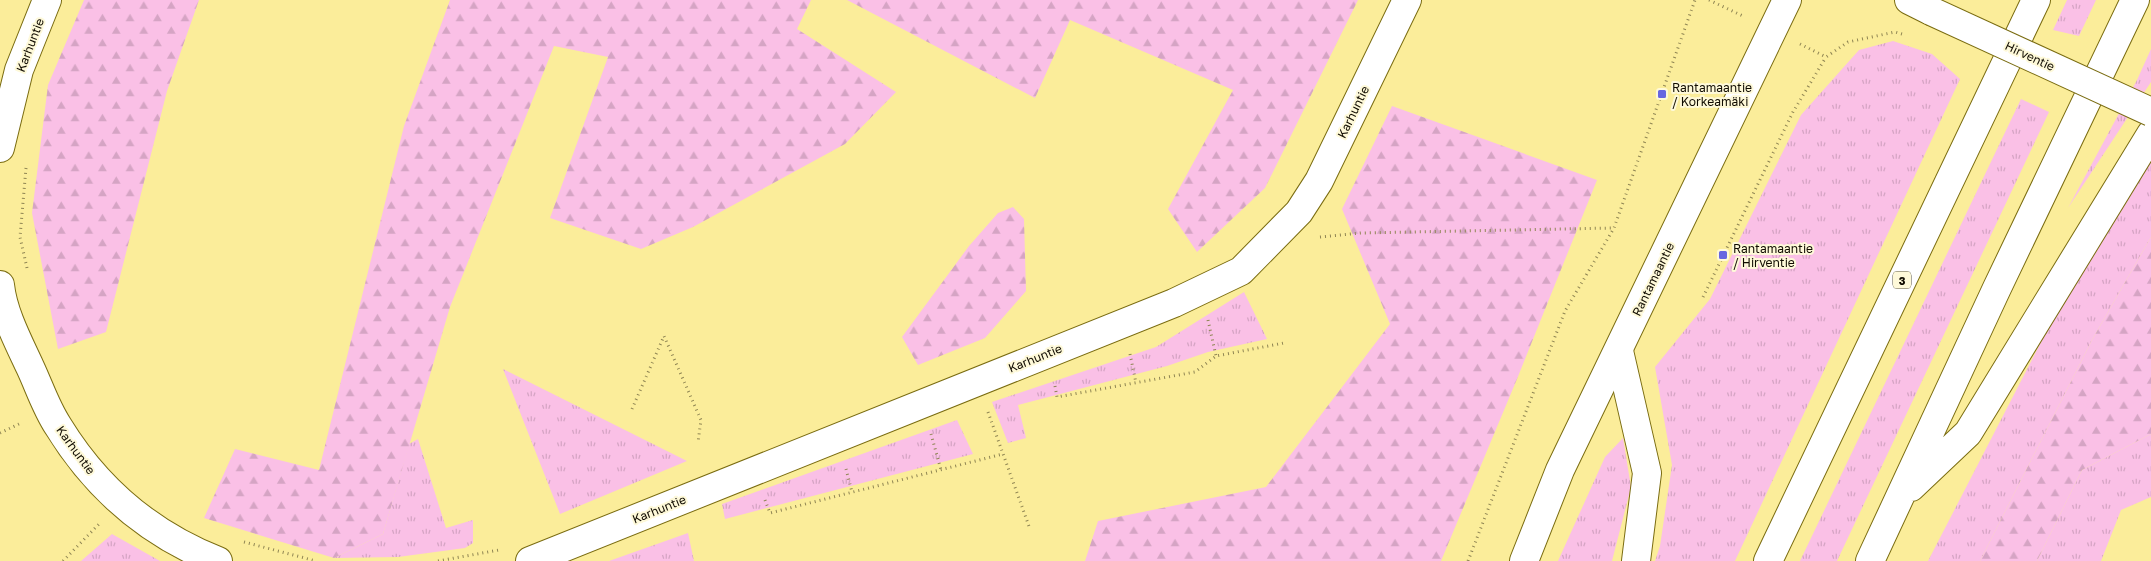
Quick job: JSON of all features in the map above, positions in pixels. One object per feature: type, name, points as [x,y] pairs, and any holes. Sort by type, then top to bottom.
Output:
[{"type":"main road","name":"Karhuntie","points":[[0,148],[19,70],[47,0]]},
{"type":"main road","name":"Karhuntie","points":[[530,561],[1174,303],[1241,271],[1299,212],[1319,181],[1407,0]]},
{"type":"main road","name":"Rantamaantie","points":[[1524,561],[1560,470],[1774,32],[1787,0]]},
{"type":"main road","name":"3","points":[[1768,561],[2036,0]]},
{"type":"main road","points":[[1870,561],[1997,288],[2135,0]]},
{"type":"main road","name":"Hirventie","points":[[1920,6],[2151,112]]},
{"type":"main road","points":[[1900,498],[1968,433],[2151,134]]},
{"type":"main road","name":"Karhuntie","points":[[0,285],[2,298],[21,348],[57,425],[94,476],[120,502],[166,535],[218,561]]},
{"type":"main road","points":[[1619,351],[1647,473],[1636,561]]},
{"type":"path","points":[[1468,561],[1565,311],[1614,228],[1695,0]]},
{"type":"path","points":[[1709,0],[1826,57]]},
{"type":"path","points":[[1703,298],[1793,112],[1826,57],[1848,42],[1895,32],[1904,35]]},
{"type":"path","points":[[26,162],[20,237],[28,273]]},
{"type":"path","points":[[1272,241],[1361,233],[1614,228]]},
{"type":"path","points":[[632,409],[664,336],[701,420],[698,442]]},
{"type":"path","points":[[1049,353],[1057,397],[1195,372],[1216,356],[1284,343]]},
{"type":"path","points":[[977,382],[1030,529]]},
{"type":"path","points":[[753,472],[770,513],[1003,454]]},
{"type":"path","points":[[63,561],[120,502]]},
{"type":"path","points":[[235,538],[252,545],[316,561]]},
{"type":"path","points":[[438,561],[502,549]]},
{"type":"green space","points":[[84,0],[199,0],[167,91],[106,332],[58,349],[32,213],[48,85]]},
{"type":"green space","points":[[450,0],[811,0],[797,29],[896,92],[845,144],[693,227],[641,249],[550,218],[608,57],[554,46],[450,307],[383,534],[334,558],[204,518],[235,449],[319,470],[404,126]]},
{"type":"green space","points":[[847,0],[1358,0],[1265,188],[1197,252],[1168,209],[1233,90],[1070,20],[1035,98]]},
{"type":"green space","points":[[2067,0],[2096,0],[2079,36],[2053,30]]},
{"type":"green space","points":[[1893,41],[1932,54],[1960,79],[1735,561],[1655,561],[1660,546],[1672,465],[1655,367],[1710,299],[1801,115],[1859,50]]},
{"type":"green space","points":[[2151,49],[2151,82],[2068,208],[2137,80]]},
{"type":"green space","points":[[2021,99],[2049,112],[1837,561],[1800,561]]},
{"type":"green space","points":[[1392,106],[1597,180],[1441,561],[1085,561],[1098,521],[1266,487],[1390,324],[1342,209]]},
{"type":"green space","points":[[2151,156],[2151,237],[2092,340],[1980,561],[1928,561],[2071,284]]},
{"type":"green space","points":[[1013,207],[1024,219],[1026,291],[985,338],[918,365],[902,337],[969,246],[998,213]]},
{"type":"green space","points":[[2151,237],[2151,434],[2082,470],[2037,561],[1980,561],[2092,340]]},
{"type":"green space","points":[[1244,292],[1267,339],[1208,352],[1167,366],[1018,405],[1026,438],[1008,443],[992,402],[1156,347]]},
{"type":"green space","points":[[503,369],[687,461],[560,514]]},
{"type":"green space","points":[[957,420],[973,454],[725,519],[722,504]]},
{"type":"green space","points":[[2151,434],[2151,497],[2121,510],[2101,561],[2037,561],[2082,470]]},
{"type":"green space","points":[[1623,438],[1631,487],[1612,561],[1558,561],[1605,457]]},
{"type":"green space","points":[[418,439],[446,528],[473,520],[473,543],[465,548],[398,557],[334,558],[383,534],[409,444]]},
{"type":"green space","points":[[688,533],[694,561],[609,561]]},
{"type":"green space","points":[[112,534],[160,561],[81,561]]},
{"type":"place","name":"Rantamaantie / Korkeamäki","points":[[1662,94]]},
{"type":"place","name":"Rantamaantie / Hirventie","points":[[1723,255]]}]
